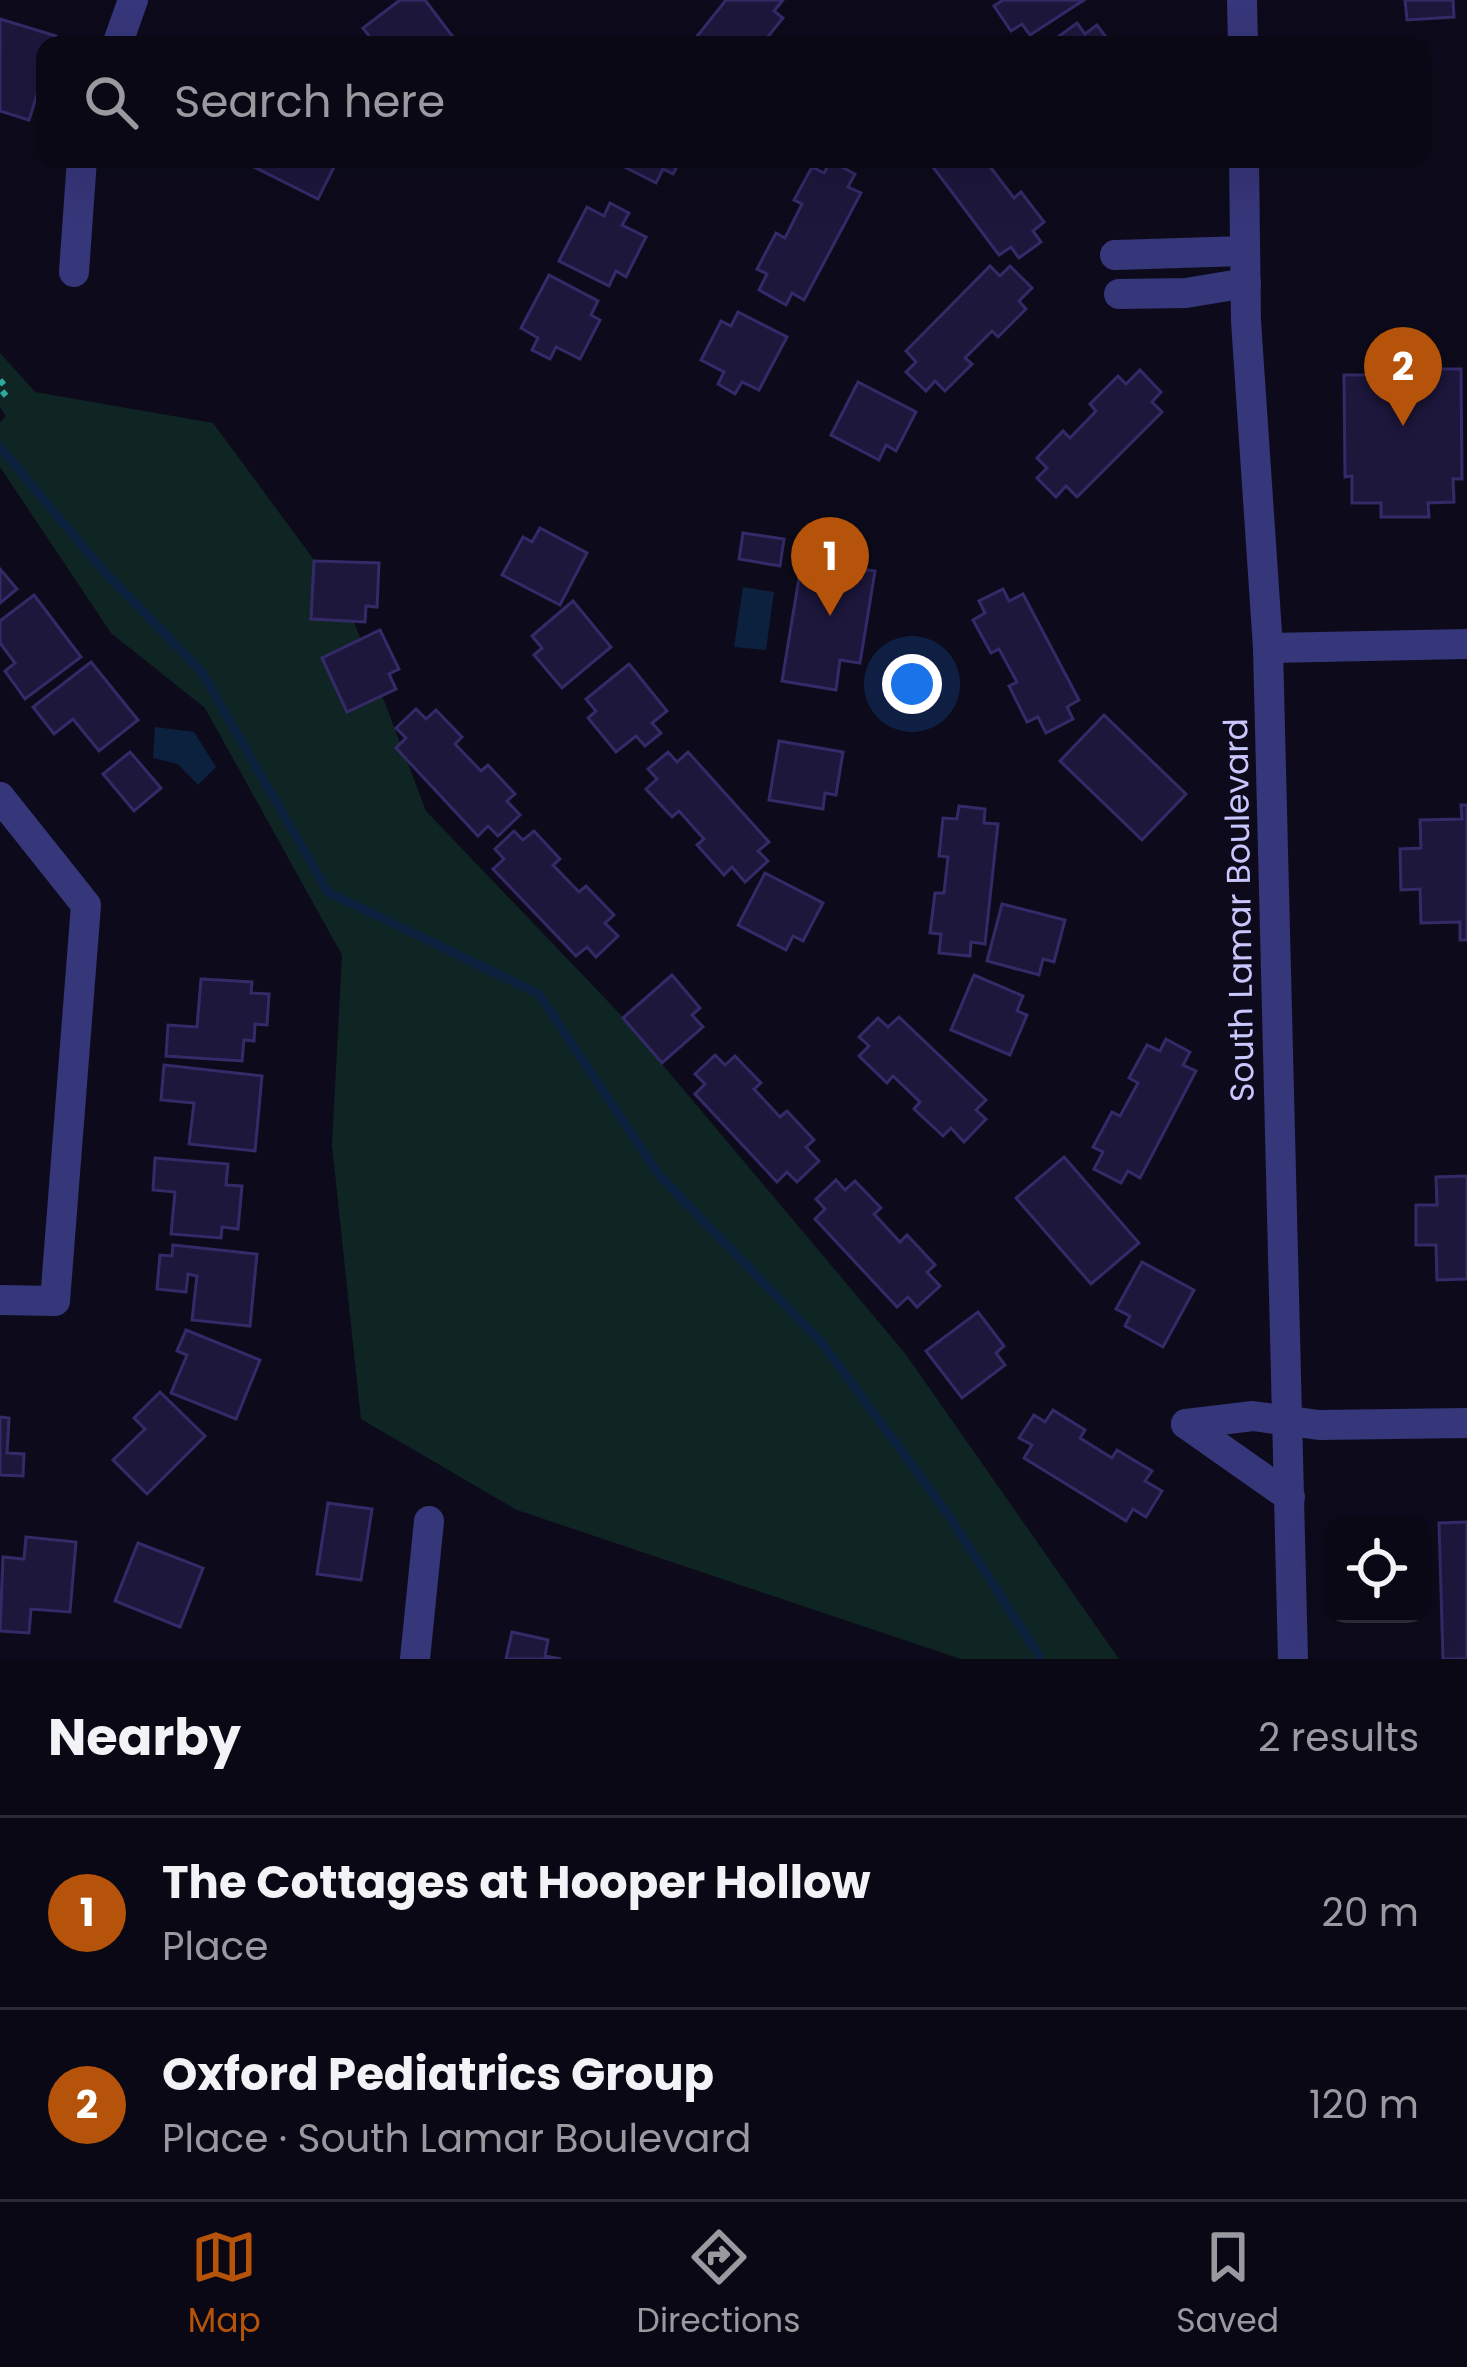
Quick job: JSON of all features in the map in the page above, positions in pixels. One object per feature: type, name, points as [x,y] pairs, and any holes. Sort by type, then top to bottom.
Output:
[{"type":"street","points":[[120,36],[134,0]]},
{"type":"street","points":[[1242,0],[1243,36]]},
{"type":"street","points":[[74,272],[81,168]]},
{"type":"street","name":"South Lamar Boulevard","points":[[1244,168],[1246,321],[1268,648],[1294,1659]]},
{"type":"street","points":[[1115,255],[1245,250]]},
{"type":"street","points":[[1119,294],[1186,293],[1246,283]]},
{"type":"street","points":[[1186,293],[1246,321]]},
{"type":"street","points":[[1268,648],[1467,644]]},
{"type":"street","points":[[0,797],[86,905],[56,1301],[0,1300]]},
{"type":"street","points":[[1290,1497],[1218,1448],[1288,1434],[1467,1423]]},
{"type":"street","points":[[415,1659],[429,1521]]},
{"type":"path","points":[[0,380],[8,390],[0,398]]},
{"type":"green space","points":[[0,353],[35,392],[213,423],[348,606],[426,811],[620,1014],[904,1352],[1119,1659],[961,1659],[517,1510],[361,1419],[332,1145],[342,955],[205,708],[111,633],[0,467],[0,422],[6,416],[0,407]]},
{"type":"water","points":[[743,587],[774,592],[766,650],[734,647]]},
{"type":"water","points":[[155,727],[194,732],[216,767],[198,785],[178,764],[153,758]]},
{"type":"building","points":[[400,0],[425,0],[452,36],[369,36],[363,28]]},
{"type":"building","points":[[726,0],[783,0],[774,11],[783,18],[768,36],[697,36]]},
{"type":"building","points":[[1003,0],[1084,0],[1030,35],[1022,24],[1011,31],[994,6]]},
{"type":"building","points":[[1405,0],[1453,0],[1454,17],[1407,20]]},
{"type":"building","points":[[0,19],[56,36],[36,36],[36,98],[29,120],[0,111]]},
{"type":"building","points":[[1077,23],[1085,34],[1097,25],[1105,36],[1059,36]]},
{"type":"building","points":[[256,168],[334,168],[318,199]]},
{"type":"building","points":[[627,168],[676,168],[673,174],[663,169],[656,183]]},
{"type":"building","points":[[811,168],[824,173],[827,168],[844,168],[855,174],[848,187],[861,193],[804,300],[792,293],[786,305],[759,290],[767,274],[757,269],[776,233],[785,238],[802,204],[794,200]]},
{"type":"building","points":[[934,168],[991,168],[1014,198],[1021,192],[1044,222],[1033,231],[1041,242],[1019,258],[1011,247],[999,255]]},
{"type":"building","points":[[610,203],[629,213],[622,225],[646,237],[626,277],[616,271],[609,286],[559,261],[587,207],[604,216]]},
{"type":"building","points":[[990,266],[1000,276],[1010,266],[1032,288],[1019,301],[1026,309],[998,337],[992,331],[965,358],[972,364],[945,391],[935,381],[926,391],[906,372],[916,362],[906,351]]},
{"type":"building","points":[[549,275],[598,301],[591,315],[600,320],[580,359],[556,347],[550,359],[532,350],[538,338],[521,328]]},
{"type":"building","points":[[738,312],[787,337],[759,390],[742,382],[735,394],[718,384],[724,372],[701,360],[721,321],[731,326]]},
{"type":"building","points":[[1374,361],[1426,361],[1426,369],[1461,369],[1462,479],[1453,479],[1454,502],[1428,503],[1429,517],[1381,517],[1381,503],[1352,503],[1352,476],[1345,477],[1344,375],[1374,375]]},
{"type":"building","points":[[1140,370],[1161,392],[1152,402],[1162,412],[1077,497],[1066,486],[1056,497],[1037,478],[1047,468],[1037,458],[1063,431],[1070,438],[1096,411],[1090,404],[1118,376],[1126,384]]},
{"type":"building","points":[[858,382],[916,412],[896,451],[886,445],[879,460],[831,435]]},
{"type":"building","points":[[540,528],[587,553],[560,605],[502,575],[523,537],[532,542]]},
{"type":"building","points":[[743,533],[784,539],[780,566],[739,559]]},
{"type":"building","points":[[802,560],[875,571],[860,663],[840,660],[836,690],[782,681]]},
{"type":"building","points":[[314,561],[379,563],[377,607],[366,606],[365,622],[311,619]]},
{"type":"building","points":[[0,569],[17,589],[0,603]]},
{"type":"building","points":[[1003,589],[1009,601],[1023,594],[1079,700],[1067,707],[1073,719],[1046,733],[1038,717],[1027,722],[1009,686],[1017,682],[999,649],[991,653],[973,620],[985,613],[979,601]]},
{"type":"building","points":[[34,595],[81,657],[25,699],[5,671],[15,663],[0,643],[0,621]]},
{"type":"building","points":[[573,601],[611,647],[562,688],[534,655],[542,648],[532,636]]},
{"type":"building","points":[[380,630],[399,669],[389,674],[396,689],[347,712],[322,658]]},
{"type":"building","points":[[91,662],[138,720],[99,751],[73,719],[54,734],[33,707]]},
{"type":"building","points":[[629,664],[667,711],[652,723],[661,733],[645,746],[636,736],[616,752],[588,718],[596,711],[586,699]]},
{"type":"building","points":[[416,709],[426,719],[436,710],[462,737],[455,744],[481,771],[488,765],[515,794],[507,801],[520,815],[498,836],[488,826],[478,836],[396,748],[406,738],[396,728]]},
{"type":"building","points":[[1104,715],[1186,794],[1142,840],[1060,761]]},
{"type":"building","points":[[779,741],[843,752],[836,795],[825,793],[823,809],[769,800]]},
{"type":"building","points":[[130,752],[161,788],[134,811],[103,774]]},
{"type":"building","points":[[668,752],[677,762],[688,752],[769,842],[758,851],[768,861],[745,882],[732,867],[724,875],[697,845],[704,839],[679,811],[672,817],[646,789],[657,779],[648,769]]},
{"type":"building","points":[[1461,805],[1467,805],[1467,940],[1460,940],[1460,922],[1421,923],[1420,889],[1401,890],[1400,849],[1421,848],[1420,820],[1462,819]]},
{"type":"building","points":[[959,806],[985,809],[984,823],[998,824],[985,944],[971,942],[970,956],[939,953],[941,934],[930,933],[935,893],[944,893],[948,857],[939,856],[943,818],[957,819]]},
{"type":"building","points":[[514,831],[523,840],[534,831],[560,859],[553,865],[579,892],[586,886],[614,915],[605,923],[618,936],[596,957],[587,947],[576,956],[493,869],[504,859],[495,849]]},
{"type":"building","points":[[765,873],[823,903],[803,941],[793,936],[786,950],[738,925]]},
{"type":"building","points":[[1002,904],[1065,920],[1054,962],[1043,959],[1039,975],[987,961]]},
{"type":"building","points":[[672,975],[700,1008],[692,1015],[703,1027],[662,1063],[623,1018]]},
{"type":"building","points":[[974,975],[1023,996],[1017,1011],[1027,1015],[1010,1055],[951,1030]]},
{"type":"building","points":[[201,979],[252,982],[251,993],[269,994],[267,1025],[255,1024],[254,1041],[244,1040],[242,1061],[166,1056],[168,1025],[197,1027]]},
{"type":"building","points":[[899,1017],[986,1100],[976,1110],[986,1119],[964,1142],[951,1128],[943,1136],[914,1109],[920,1102],[893,1076],[887,1083],[859,1056],[869,1046],[859,1037],[878,1018],[888,1027]]},
{"type":"building","points":[[1166,1039],[1190,1052],[1183,1065],[1196,1071],[1140,1178],[1128,1171],[1121,1183],[1094,1169],[1103,1152],[1093,1147],[1112,1112],[1120,1116],[1138,1083],[1129,1078],[1147,1045],[1160,1051]]},
{"type":"building","points":[[715,1055],[725,1065],[735,1056],[761,1083],[754,1089],[780,1117],[787,1111],[814,1140],[806,1147],[819,1161],[797,1182],[787,1172],[777,1182],[695,1094],[705,1084],[695,1074]]},
{"type":"building","points":[[164,1065],[262,1076],[255,1151],[189,1144],[194,1103],[161,1100]]},
{"type":"building","points":[[1064,1157],[1139,1243],[1091,1284],[1016,1198]]},
{"type":"building","points":[[155,1158],[228,1164],[226,1185],[242,1186],[238,1229],[222,1227],[221,1238],[171,1234],[175,1192],[153,1190]]},
{"type":"building","points":[[1467,1176],[1467,1279],[1437,1280],[1436,1245],[1416,1245],[1416,1205],[1437,1205],[1436,1177]]},
{"type":"building","points":[[836,1180],[845,1190],[855,1181],[881,1208],[874,1214],[900,1242],[907,1235],[935,1265],[927,1272],[940,1286],[917,1307],[908,1297],[897,1307],[815,1219],[825,1209],[816,1199]]},
{"type":"building","points":[[173,1245],[257,1254],[250,1326],[192,1320],[197,1276],[188,1274],[186,1292],[157,1289],[160,1255],[172,1256]]},
{"type":"building","points":[[1142,1262],[1194,1290],[1163,1347],[1125,1326],[1130,1316],[1116,1309]]},
{"type":"building","points":[[978,1312],[1004,1346],[996,1353],[1005,1365],[962,1398],[926,1351]]},
{"type":"building","points":[[186,1330],[260,1360],[236,1419],[171,1393],[187,1355],[177,1351]]},
{"type":"building","points":[[160,1392],[205,1436],[147,1494],[113,1460],[145,1429],[134,1418]]},
{"type":"building","points":[[1053,1410],[1085,1430],[1080,1438],[1112,1458],[1117,1450],[1152,1471],[1145,1481],[1162,1491],[1146,1517],[1133,1509],[1126,1521],[1024,1458],[1032,1445],[1019,1438],[1034,1415],[1045,1422]]},
{"type":"building","points":[[0,1417],[9,1418],[7,1453],[24,1454],[23,1476],[0,1475]]},
{"type":"building","points":[[328,1503],[372,1509],[361,1580],[317,1574]]},
{"type":"building","points":[[1467,1522],[1467,1659],[1443,1659],[1439,1523]]},
{"type":"building","points":[[26,1537],[76,1542],[70,1612],[31,1609],[29,1633],[0,1631],[3,1557],[24,1559]]},
{"type":"building","points":[[138,1543],[203,1568],[180,1627],[115,1601]]},
{"type":"building","points":[[512,1632],[548,1640],[545,1656],[561,1659],[506,1659]]},
{"type":"waterway","points":[[0,447],[100,567],[201,671],[328,892],[539,994],[658,1174],[823,1344],[950,1517],[1041,1659]]},
{"type":"place","name":"Oxford Pediatrics Group","points":[[1403,426]]},
{"type":"place","name":"The Cottages at Hooper Hollow","points":[[830,616]]}]
